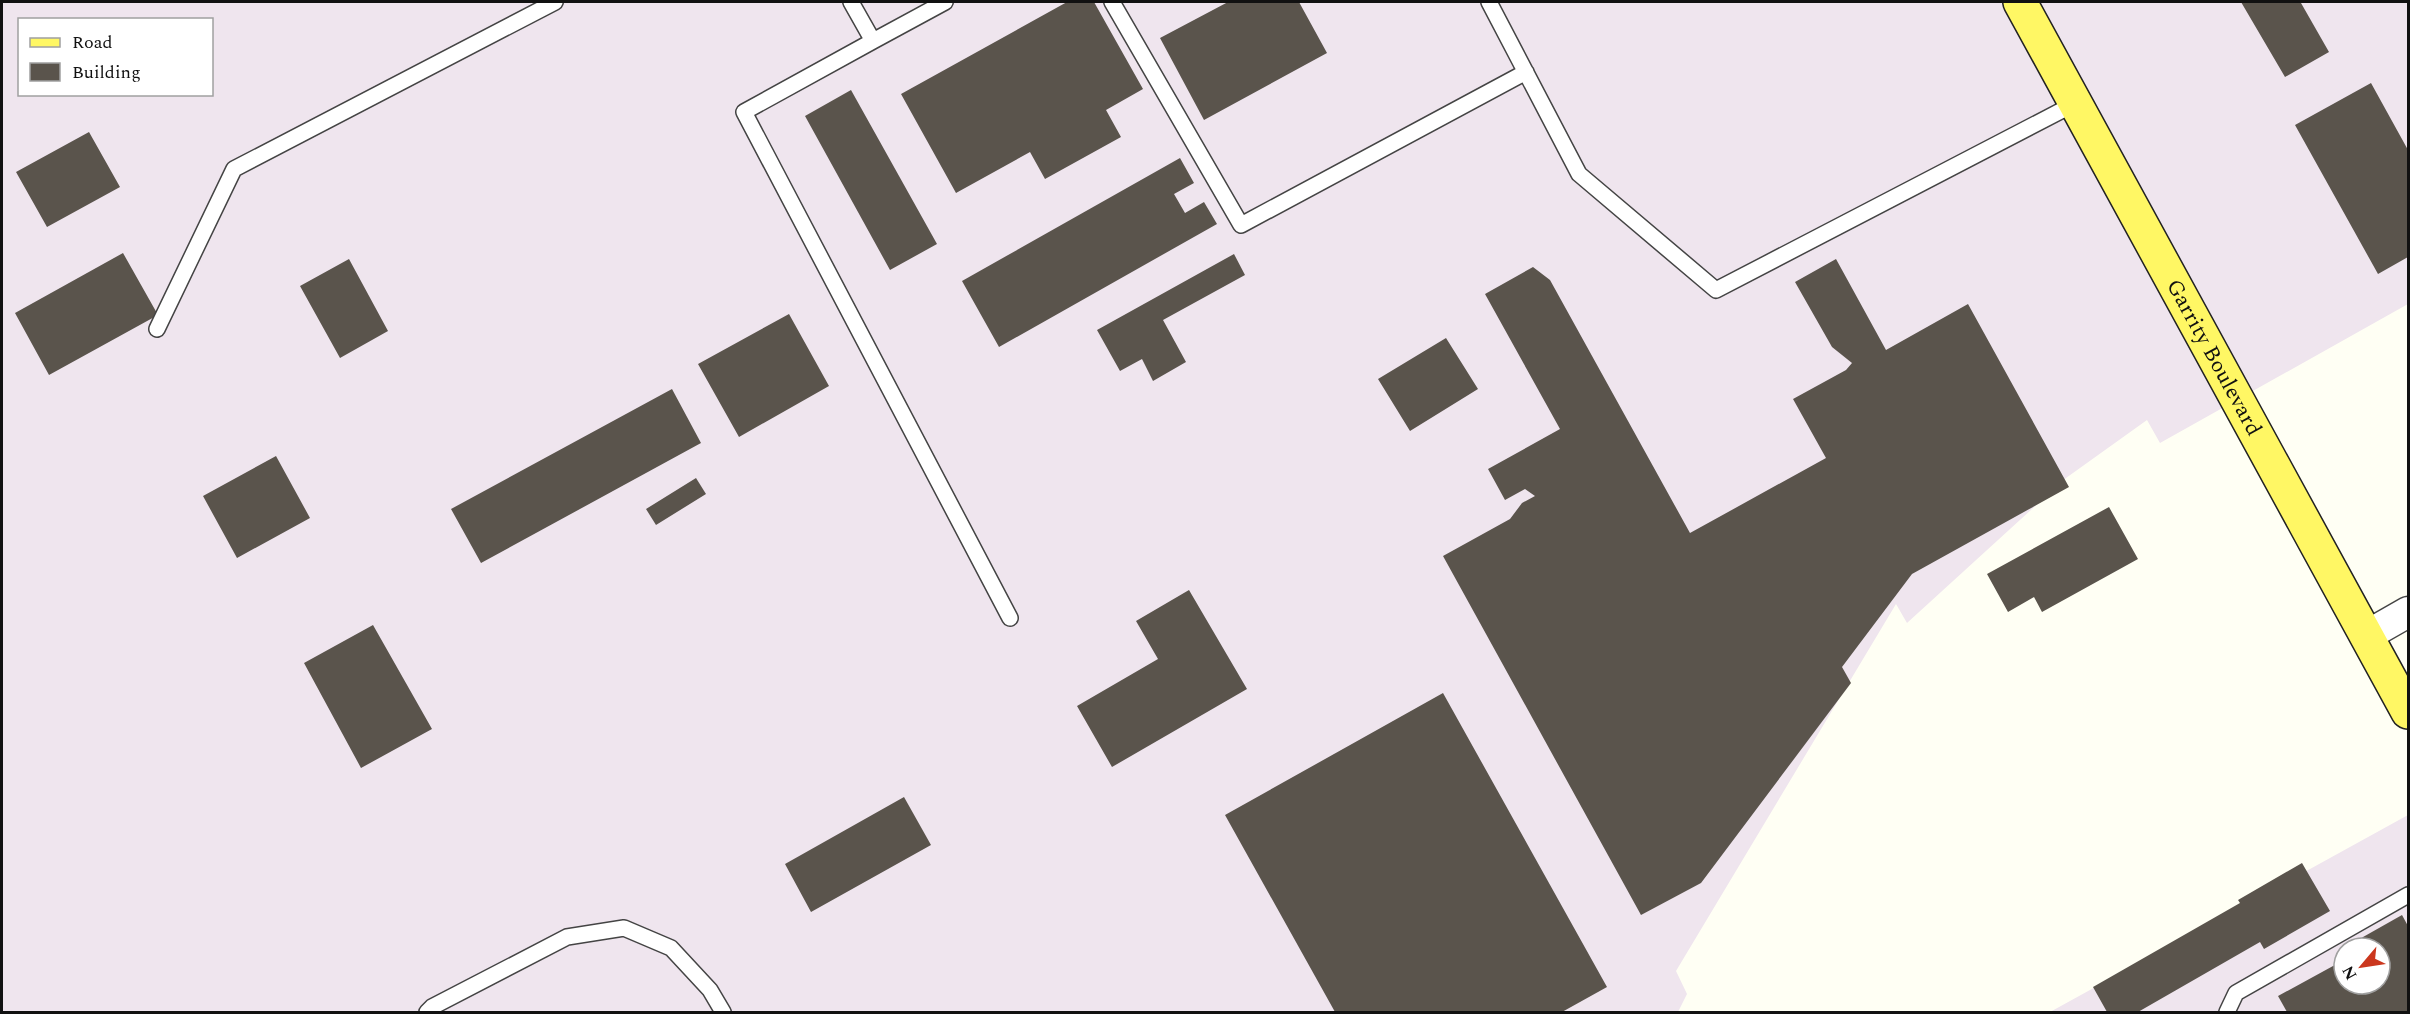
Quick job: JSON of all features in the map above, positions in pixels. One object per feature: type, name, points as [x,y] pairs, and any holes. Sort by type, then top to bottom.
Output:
[{"type":"main road","name":"Garrity Boulevard","points":[[2020,2],[2409,712]]},
{"type":"street","points":[[2366,636],[2409,612]]},
{"type":"lane","points":[[157,329],[234,170],[555,2]]},
{"type":"lane","points":[[850,2],[873,41]]},
{"type":"lane","points":[[945,2],[744,112],[1010,618]]},
{"type":"lane","points":[[1112,2],[1241,225],[1526,72]]},
{"type":"lane","points":[[1489,2],[1579,174],[1716,290],[2076,103]]},
{"type":"lane","points":[[2227,1012],[2236,993],[2409,895]]},
{"type":"lane","points":[[427,1012],[432,1007],[567,937],[624,928],[670,948],[710,990],[723,1012]]},
{"type":"shaded area","points":[[2,2],[2408,2],[2408,304],[2160,443],[2147,420],[2066,478],[1907,623],[1896,604],[1676,971],[1687,994],[1678,1012],[2,1012]]},
{"type":"shaded area","points":[[2408,815],[2408,1012],[2050,1012]]},
{"type":"building","points":[[1067,2],[1094,2],[1143,89],[1106,110],[1121,137],[1045,179],[1030,152],[956,193],[901,94]]},
{"type":"building","points":[[1228,2],[1299,2],[1327,53],[1204,120],[1160,38]]},
{"type":"building","points":[[2241,2],[2304,2],[2301,3],[2329,52],[2285,77]]},
{"type":"building","points":[[2371,83],[2408,150],[2408,257],[2378,274],[2295,125]]},
{"type":"building","points":[[851,90],[937,244],[890,270],[805,116]]},
{"type":"building","points":[[89,132],[120,187],[47,227],[16,172]]},
{"type":"building","points":[[1180,158],[1194,183],[1174,194],[1185,213],[1204,202],[1217,224],[999,347],[962,281]]},
{"type":"building","points":[[123,253],[158,315],[49,375],[15,313]]},
{"type":"building","points":[[1234,254],[1245,275],[1163,320],[1186,362],[1153,381],[1142,359],[1120,371],[1097,330]]},
{"type":"building","points":[[349,259],[388,331],[340,358],[300,286]]},
{"type":"building","points":[[1836,259],[1886,350],[1968,304],[2069,487],[1912,574],[1842,667],[1851,683],[1701,883],[1641,915],[1443,556],[1510,519],[1522,503],[1535,496],[1525,489],[1505,500],[1488,469],[1560,429],[1485,294],[1533,267],[1550,280],[1690,533],[1826,458],[1793,399],[1846,370],[1852,363],[1832,347],[1795,282]]},
{"type":"building","points":[[789,314],[829,386],[739,437],[698,364]]},
{"type":"building","points":[[1446,338],[1478,389],[1410,431],[1378,379]]},
{"type":"building","points":[[672,389],[701,443],[481,563],[451,509]]},
{"type":"building","points":[[276,456],[310,518],[237,558],[203,496]]},
{"type":"building","points":[[696,478],[706,494],[656,525],[646,509]]},
{"type":"building","points":[[2109,507],[2138,559],[2042,612],[2034,597],[2008,612],[1987,574]]},
{"type":"building","points":[[1189,590],[1247,689],[1112,767],[1077,706],[1158,659],[1136,621]]},
{"type":"building","points":[[373,625],[432,729],[361,768],[304,663]]},
{"type":"building","points":[[1443,693],[1607,987],[1562,1012],[1335,1012],[1225,815]]},
{"type":"building","points":[[904,797],[931,845],[811,912],[785,864]]},
{"type":"building","points":[[2302,863],[2330,911],[2264,949],[2260,942],[2138,1012],[2107,1012],[2093,987],[2240,903],[2238,900]]},
{"type":"building","points":[[2402,915],[2408,926],[2408,1012],[2287,1012],[2278,996],[2332,967],[2332,996],[2392,996],[2392,936],[2365,936]]}]
